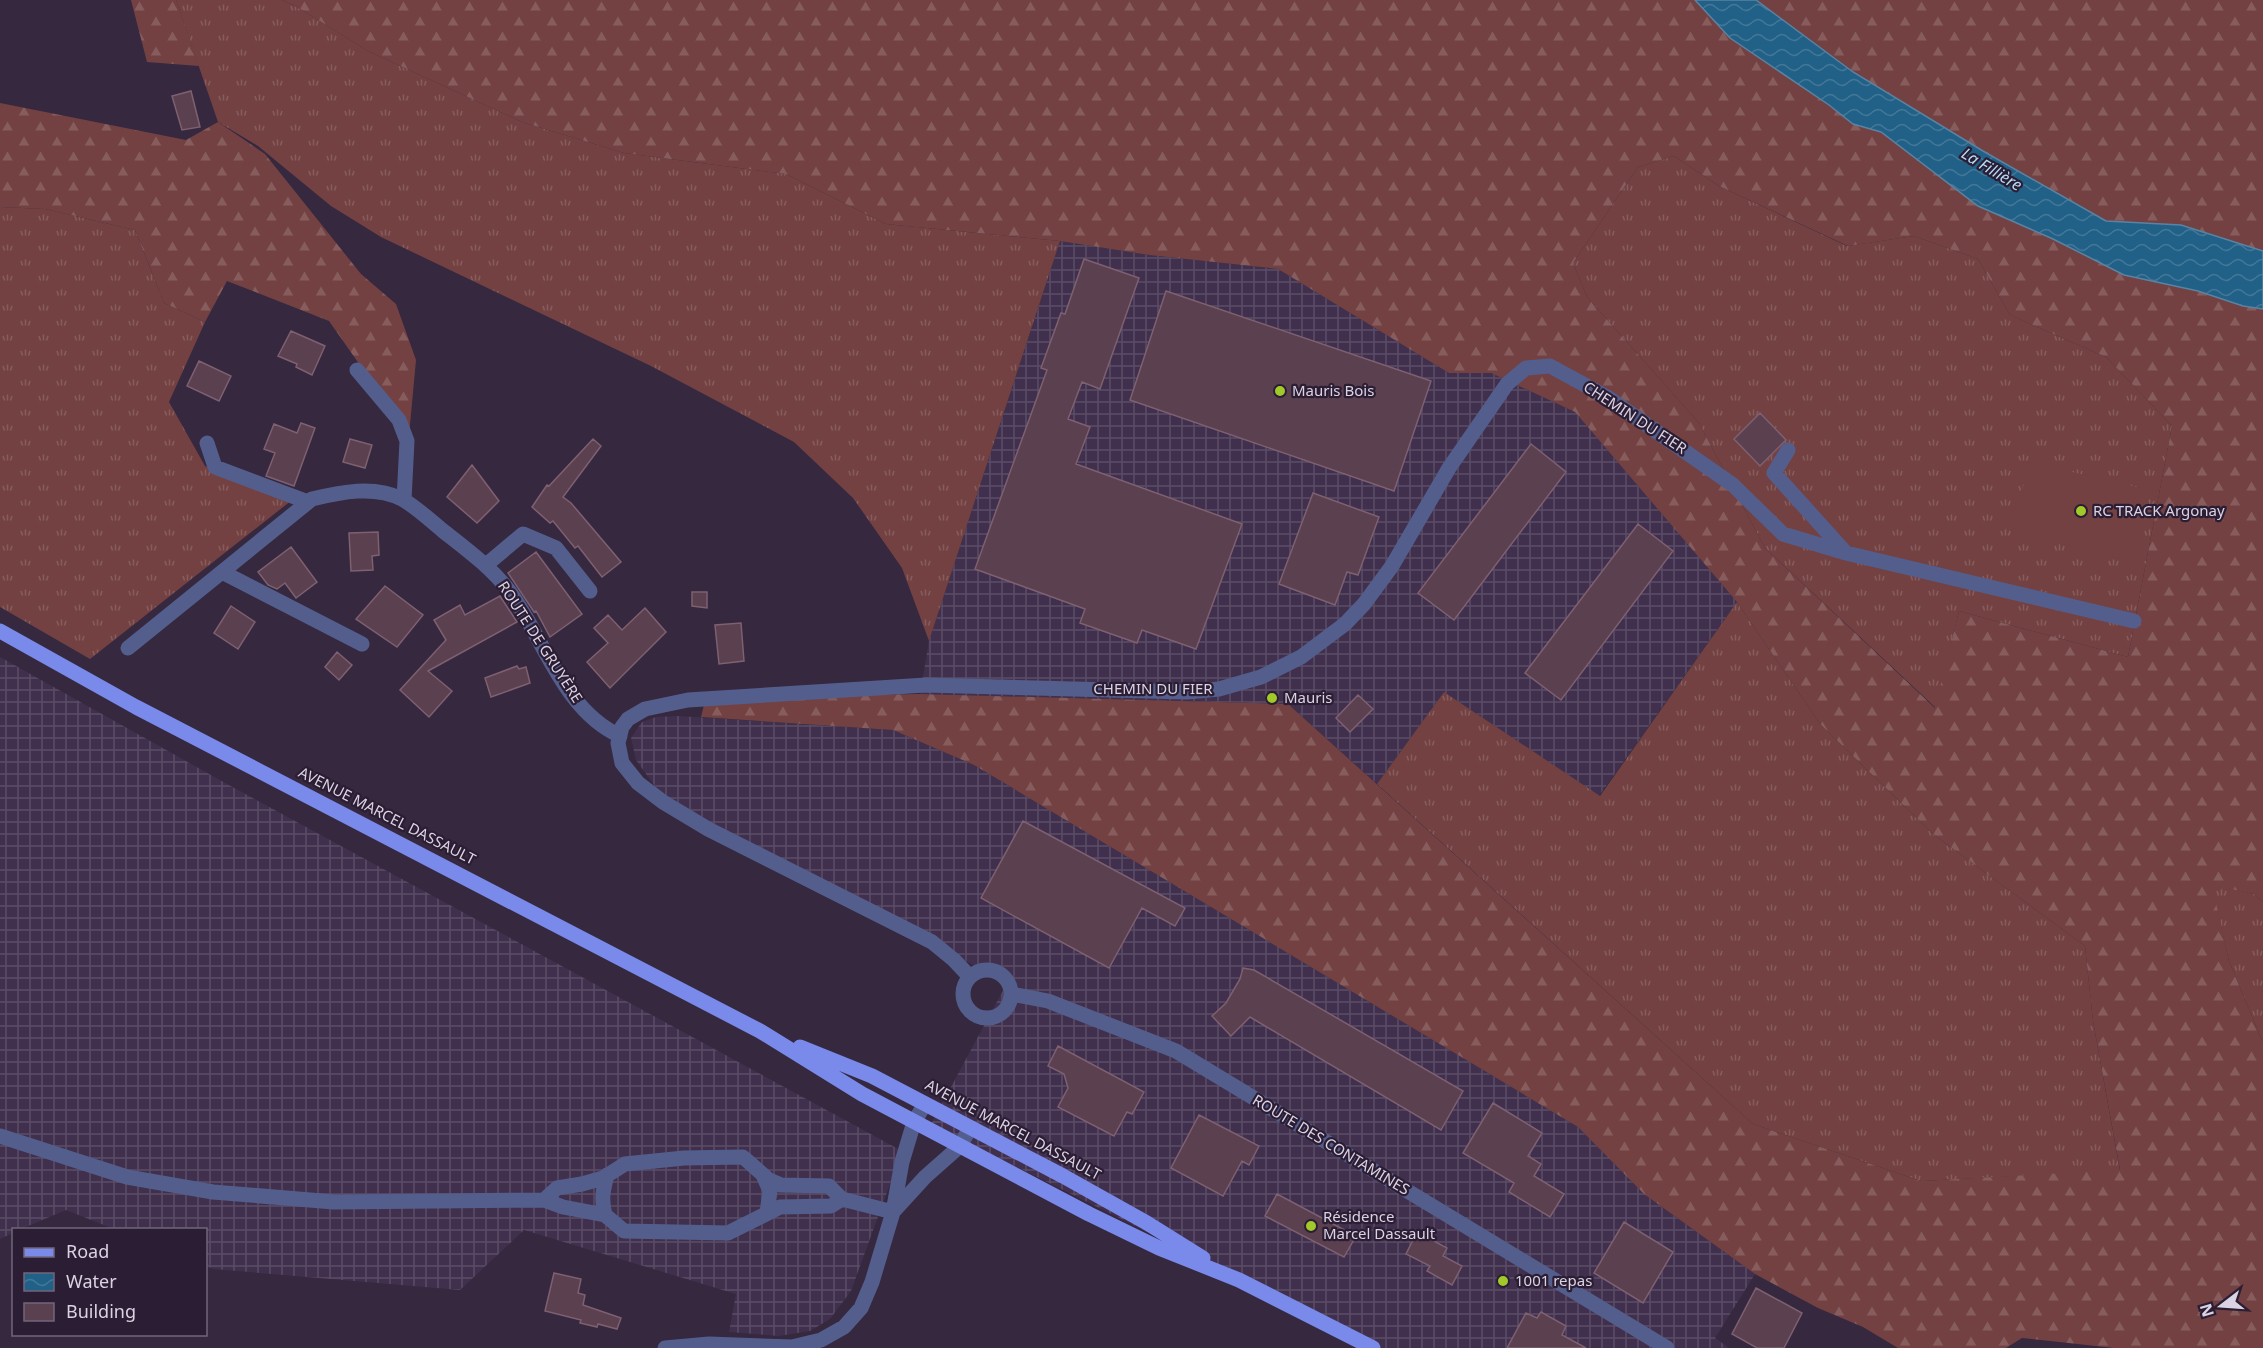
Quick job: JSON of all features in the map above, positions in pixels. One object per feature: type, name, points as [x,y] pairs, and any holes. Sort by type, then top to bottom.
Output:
[{"type":"main road","name":"AVENUE MARCEL DASSAULT","points":[[0,631],[136,707],[760,1031],[862,1094],[914,1122],[1129,1233],[1239,1280],[1373,1348]]},
{"type":"main road","name":"AVENUE MARCEL DASSAULT","points":[[760,1031],[872,1076],[1063,1176],[1147,1223],[1239,1280]]},
{"type":"street","name":"CHEMIN DU FIER","points":[[620,736],[622,727],[637,712],[654,706],[688,700],[926,685],[1187,692],[1219,689],[1261,676],[1291,662],[1324,641],[1364,604],[1392,566],[1449,468],[1482,417],[1507,384],[1526,368],[1550,366],[1607,397],[1733,485],[1783,534],[1846,553]]},
{"type":"street","points":[[357,370],[399,420],[407,441],[404,500]]},
{"type":"street","points":[[207,443],[215,466],[308,502]]},
{"type":"street","points":[[1788,450],[1774,473],[1846,553],[2134,621]]},
{"type":"street","name":"ROUTE DE GRUYÈRE","points":[[128,648],[312,499],[340,492],[367,490],[404,500],[486,565],[512,595],[561,679],[588,715],[601,726],[620,736]]},
{"type":"street","points":[[486,565],[523,534],[556,548],[590,591]]},
{"type":"street","points":[[222,572],[362,644]]},
{"type":"street","points":[[620,736],[619,753],[628,772],[638,783],[663,802],[708,829],[932,942],[970,977]]},
{"type":"street","points":[[985,970],[996,971],[1006,978],[1011,994],[1008,1005],[1000,1014],[990,1018],[979,1016],[969,1010],[964,1000],[964,989],[970,977],[985,970]]},
{"type":"street","name":"ROUTE DES CONTAMINES","points":[[1011,994],[1048,1001],[1176,1051],[1667,1348]]},
{"type":"street","points":[[665,1348],[709,1344],[792,1347],[821,1340],[844,1327],[861,1308],[872,1282],[893,1212],[902,1162],[914,1122],[925,1104]]},
{"type":"street","points":[[893,1212],[925,1177],[960,1146],[970,1128]]},
{"type":"street","points":[[0,1136],[127,1177],[213,1192],[334,1202],[544,1200],[563,1207],[605,1215],[624,1231],[728,1233],[780,1207],[831,1206],[842,1199]]},
{"type":"street","points":[[544,1200],[557,1188],[582,1184],[607,1175],[625,1164],[684,1158],[743,1158],[769,1180],[781,1185],[829,1186],[842,1199],[893,1212]]},
{"type":"street","points":[[605,1215],[602,1191],[607,1175]]},
{"type":"street","points":[[764,1175],[770,1191],[767,1213]]},
{"type":"shaded area","points":[[1060,241],[1149,255],[1278,269],[1449,373],[1491,373],[1575,412],[1737,602],[1599,796],[1444,692],[1377,784],[1288,704],[920,694],[929,641]]},
{"type":"shaded area","points":[[0,657],[227,784],[902,1151],[851,1291],[830,1319],[810,1331],[779,1336],[729,1332],[736,1294],[524,1230],[460,1290],[214,1269],[207,1266],[207,1228],[111,1228],[66,1210],[23,1228],[12,1228],[12,1233],[0,1239]]},
{"type":"shaded area","points":[[678,716],[893,730],[974,765],[1578,1127],[1644,1194],[1755,1274],[1715,1338],[1729,1348],[1380,1348],[931,1124],[1007,983],[667,803],[636,760],[631,738],[642,722],[656,717]]},
{"type":"green space","points":[[131,0],[176,0],[199,66],[147,62]]},
{"type":"green space","points":[[176,0],[282,0],[368,51],[522,122],[624,153],[786,174],[886,224],[1060,241],[929,641],[902,568],[853,498],[794,442],[651,366],[381,237],[331,206],[258,146],[218,122]]},
{"type":"green space","points":[[282,0],[1695,0],[1730,38],[1829,105],[1853,124],[1881,132],[1925,166],[2053,239],[2124,275],[2198,291],[2243,306],[2263,309],[2263,902],[2254,894],[2212,885],[2229,961],[2263,1043],[2263,1348],[2114,1348],[2022,1338],[2006,1348],[1898,1348],[1863,1327],[1818,1308],[1755,1274],[1644,1194],[1578,1127],[974,765],[893,730],[701,717],[706,697],[920,694],[1288,704],[1753,1124],[1921,1181],[2120,1170],[2093,1021],[2085,946],[1933,834],[1820,724],[1737,602],[1575,412],[1491,373],[1449,373],[1278,269],[1149,255],[1060,241],[886,224],[786,174],[624,153],[522,122],[368,51]],"holes":[[[1674,156],[1719,186],[1848,246],[1914,236],[1978,259],[2010,315],[2106,357],[2172,426],[2128,657],[1959,611],[1935,708],[1765,548],[1699,423],[1587,297],[1573,263],[1638,167]]]},
{"type":"green space","points":[[1756,0],[2263,0],[2263,251],[2181,225],[2106,221],[1983,151],[1853,72]]},
{"type":"green space","points":[[0,103],[186,140],[218,122],[265,154],[361,274],[396,304],[416,360],[409,435],[329,321],[227,281],[205,322],[164,303],[135,230],[45,209],[0,207]]},
{"type":"green space","points":[[1674,156],[1719,186],[1847,246],[1914,236],[1978,259],[2010,315],[2106,357],[2172,426],[2128,657],[1959,611],[1936,708],[1765,548],[1699,423],[1587,297],[1573,263],[1638,167]]},
{"type":"green space","points":[[0,207],[45,209],[135,230],[164,303],[205,322],[169,402],[205,466],[292,500],[90,659],[0,607]]},
{"type":"green space","name":"RC TRACK Argonay","points":[[2029,462],[2150,490],[2134,561],[2012,533]]},
{"type":"green space","points":[[1737,602],[1820,724],[1933,834],[2085,946],[2093,1021],[2120,1171],[1921,1181],[1753,1124],[1377,784],[1444,692],[1600,796]]},
{"type":"green space","points":[[2211,884],[2254,894],[2263,902],[2263,1043],[2229,961]]},
{"type":"water","name":"La Fillière","points":[[1695,0],[1756,0],[1853,72],[1983,151],[2106,221],[2181,225],[2263,251],[2263,309],[2243,306],[2198,291],[2124,275],[2053,239],[1978,206],[1881,132],[1853,124],[1829,105],[1730,38]]},
{"type":"building","points":[[191,91],[200,127],[182,130],[172,96]]},
{"type":"building","points":[[1084,259],[1139,278],[1100,389],[1082,382],[1068,419],[1090,427],[1076,464],[1242,524],[1196,649],[1142,630],[1137,643],[1080,623],[1085,609],[975,569],[1047,370],[1041,368],[1061,313],[1065,314]]},
{"type":"building","points":[[1166,291],[1431,381],[1394,491],[1130,400]]},
{"type":"building","points":[[291,331],[325,346],[312,375],[296,367],[297,364],[278,356]]},
{"type":"building","points":[[199,361],[231,376],[219,401],[187,386]]},
{"type":"building","points":[[1760,413],[1786,440],[1760,466],[1734,439]]},
{"type":"building","points":[[301,423],[315,428],[294,486],[266,476],[275,453],[264,449],[274,424],[297,433]]},
{"type":"building","points":[[350,439],[372,445],[365,468],[343,462]]},
{"type":"building","points":[[593,439],[601,446],[563,497],[571,503],[621,562],[602,577],[578,546],[575,548],[553,521],[550,523],[532,507],[547,485],[549,486]]},
{"type":"building","points":[[1531,444],[1566,472],[1454,620],[1418,593]]},
{"type":"building","points":[[472,465],[499,501],[477,523],[447,497]]},
{"type":"building","points":[[1313,493],[1379,517],[1358,575],[1347,572],[1335,605],[1279,584]]},
{"type":"building","points":[[1638,524],[1673,551],[1561,700],[1525,673]]},
{"type":"building","points":[[378,532],[379,555],[372,556],[373,570],[351,571],[349,533]]},
{"type":"building","points":[[291,547],[317,582],[296,598],[285,583],[277,589],[268,585],[258,572]]},
{"type":"building","points":[[536,552],[582,614],[550,637],[536,611],[534,612],[508,573]]},
{"type":"building","points":[[385,586],[423,615],[397,647],[356,619]]},
{"type":"building","points":[[692,592],[707,592],[707,608],[692,606]]},
{"type":"building","points":[[500,596],[517,622],[428,671],[452,691],[429,717],[400,690],[446,640],[434,620],[460,605],[465,615]]},
{"type":"building","points":[[231,606],[255,622],[238,649],[214,633]]},
{"type":"building","points":[[645,608],[666,632],[610,688],[587,662],[608,643],[594,628],[608,615],[622,630]]},
{"type":"building","points":[[741,623],[744,661],[719,664],[715,625]]},
{"type":"building","points":[[337,652],[352,665],[339,680],[325,667]]},
{"type":"building","points":[[517,666],[519,669],[526,667],[530,683],[491,697],[485,678]]},
{"type":"building","points":[[1358,695],[1373,709],[1350,732],[1336,718]]},
{"type":"building","points":[[1023,821],[1185,908],[1175,926],[1142,908],[1109,968],[981,898]]},
{"type":"building","points":[[1243,968],[1254,970],[1463,1091],[1441,1130],[1250,1017],[1231,1036],[1212,1016],[1226,1003],[1240,979]]},
{"type":"building","points":[[1058,1046],[1144,1092],[1132,1114],[1127,1112],[1114,1136],[1058,1107],[1068,1088],[1064,1074],[1048,1066]]},
{"type":"building","points":[[1493,1103],[1542,1133],[1528,1156],[1541,1164],[1534,1176],[1564,1194],[1550,1217],[1509,1192],[1514,1183],[1463,1153]]},
{"type":"building","points":[[1199,1115],[1259,1146],[1249,1165],[1242,1161],[1223,1196],[1171,1168]]},
{"type":"building","name":"Résidence Marcel Dassault","points":[[1277,1194],[1356,1236],[1344,1257],[1265,1216]]},
{"type":"building","points":[[1624,1222],[1673,1252],[1643,1303],[1594,1273]]},
{"type":"building","points":[[1417,1232],[1447,1248],[1443,1256],[1462,1266],[1452,1285],[1427,1271],[1430,1266],[1406,1254]]},
{"type":"building","points":[[554,1273],[581,1279],[578,1293],[585,1295],[583,1305],[621,1318],[617,1329],[598,1324],[597,1327],[580,1323],[581,1320],[545,1311]]},
{"type":"building","points":[[1756,1288],[1802,1313],[1784,1348],[1757,1348],[1732,1334]]},
{"type":"building","points":[[1541,1312],[1566,1326],[1562,1335],[1586,1348],[1507,1348],[1526,1313],[1537,1318]]},
{"type":"place","name":"Mauris Bois","points":[[1280,391]]},
{"type":"place","name":"RC TRACK Argonay","points":[[2081,511]]},
{"type":"place","name":"Mauris","points":[[1272,698]]},
{"type":"place","name":"Résidence Marcel Dassault","points":[[1311,1226]]},
{"type":"place","name":"1001 repas","points":[[1503,1281]]}]
